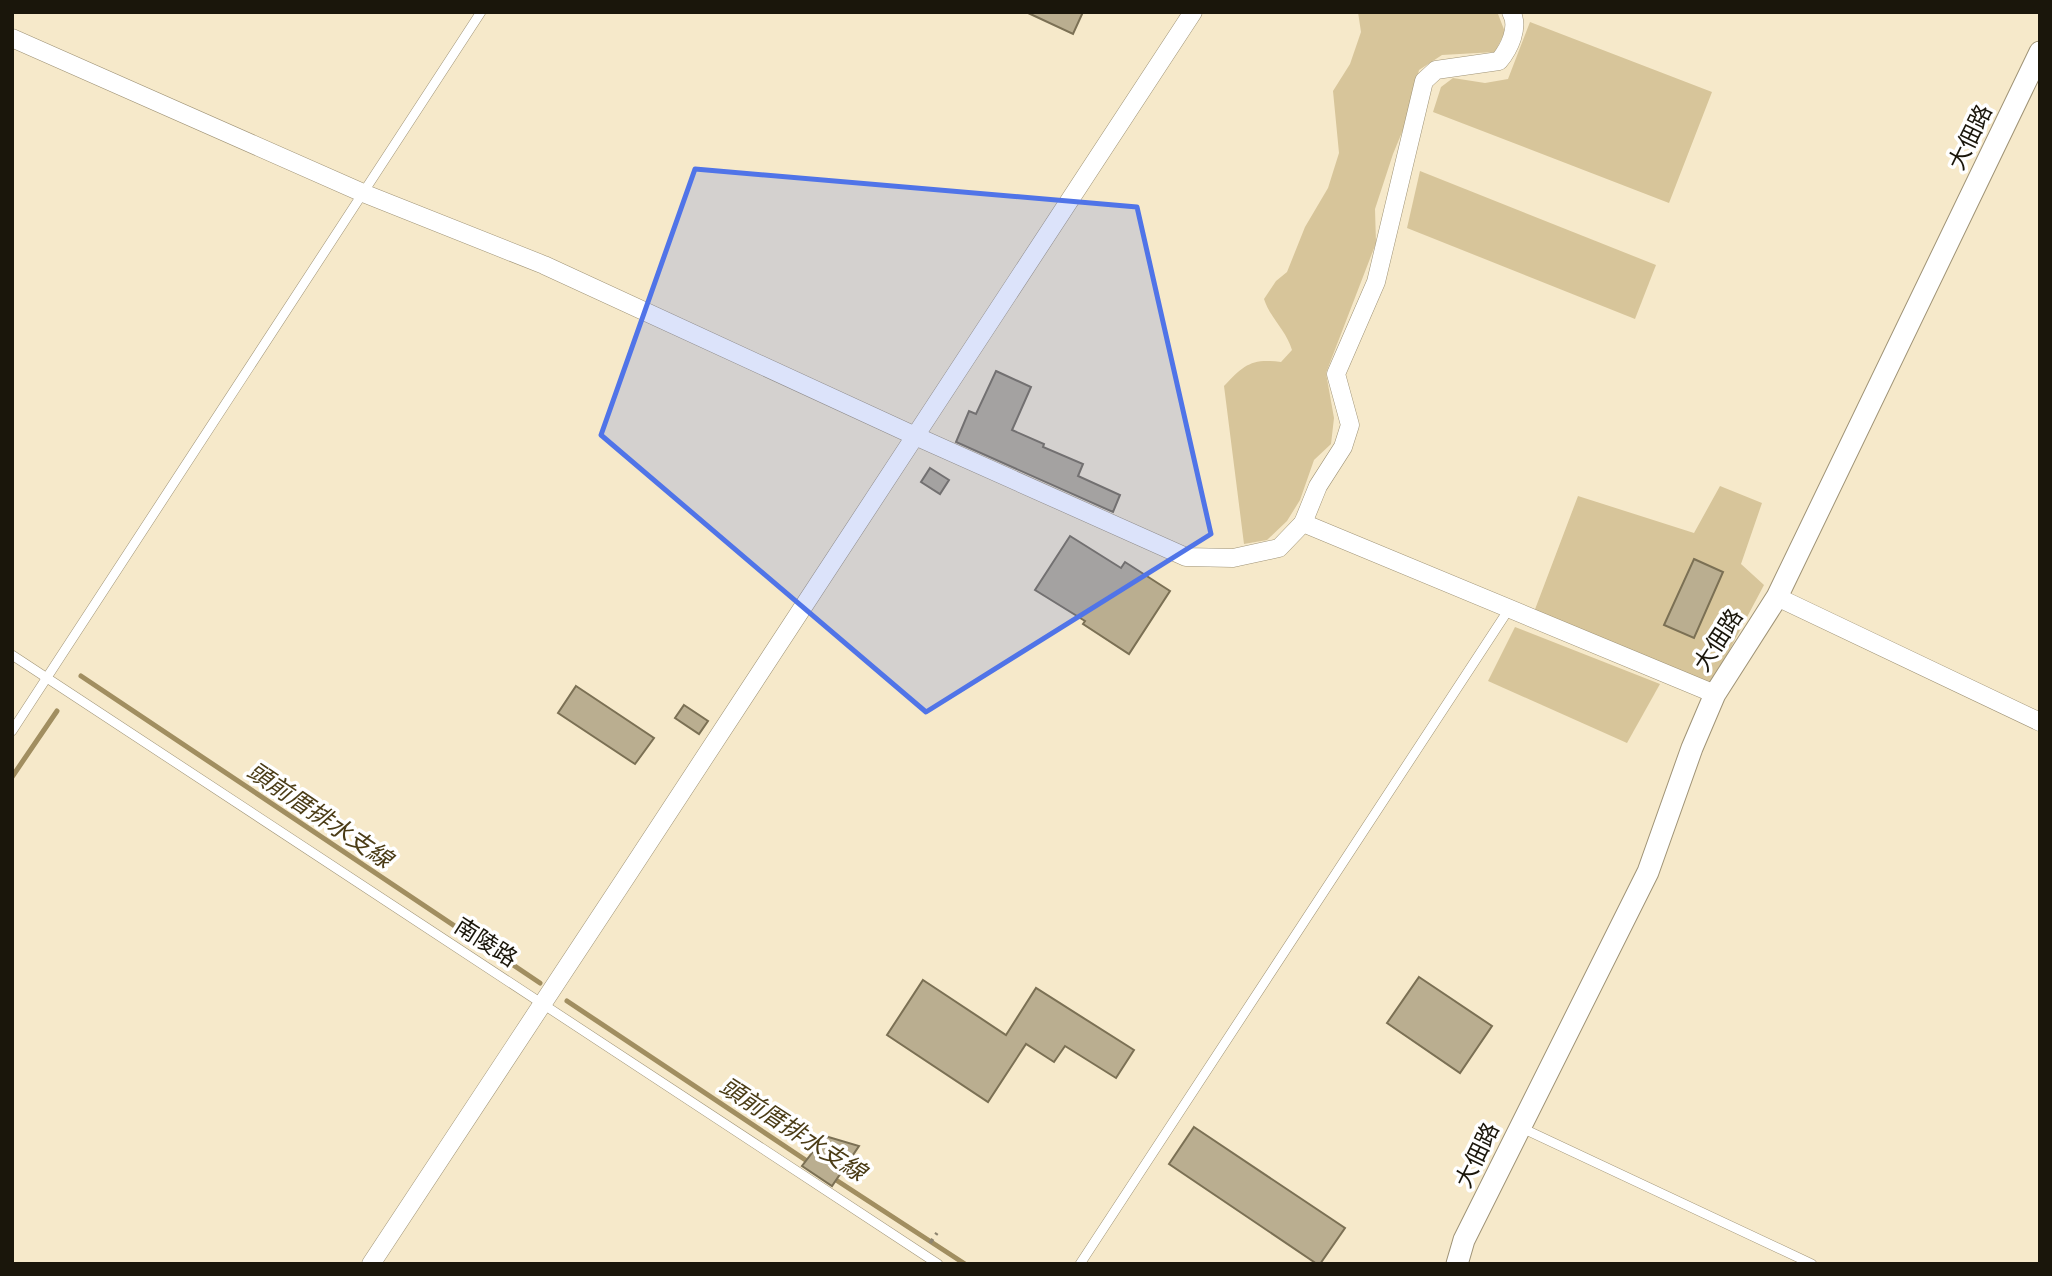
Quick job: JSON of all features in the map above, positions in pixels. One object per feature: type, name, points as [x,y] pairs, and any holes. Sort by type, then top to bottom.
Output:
[{"type":"street","points":[[371,1264],[1193,12]]},
{"type":"street","points":[[12,38],[363,193],[544,265],[913,435],[1186,556],[1233,558],[1279,548],[1303,523],[1318,485],[1343,447],[1350,425],[1336,374],[1376,282],[1424,81],[1436,70],[1499,61],[1508,51],[1512,37],[1514,18],[1511,12]]},
{"type":"street","name":"大佃路","points":[[1457,1264],[1464,1240],[1647,872],[1692,748],[1715,694],[1777,597],[2039,58]]},
{"type":"street","points":[[1303,523],[1715,694]]},
{"type":"street","points":[[1777,597],[2040,722]]},
{"type":"lane","points":[[12,731],[481,12]]},
{"type":"lane","points":[[1080,1264],[1509,609]]},
{"type":"lane","name":"南陵路","points":[[12,655],[938,1264]]},
{"type":"lane","points":[[1520,1128],[1812,1264]]},
{"type":"highlighted area","points":[[695,169],[1137,207],[1211,534],[926,712],[601,435]]},
{"type":"shaded area","points":[[1358,12],[1494,12],[1498,14],[1505,32],[1495,52],[1442,55],[1419,70],[1407,120],[1375,209],[1376,243],[1326,373],[1334,418],[1331,444],[1314,460],[1300,500],[1287,521],[1267,540],[1244,544],[1224,386],[1249,365],[1262,361],[1281,362],[1292,350],[1264,299],[1276,281],[1287,272],[1305,227],[1328,188],[1339,153],[1333,91],[1350,64],[1361,32]]},
{"type":"shaded area","points":[[1530,22],[1712,92],[1669,203],[1433,112],[1441,87],[1453,78],[1485,83],[1508,79]]},
{"type":"shaded area","points":[[1420,171],[1656,265],[1635,319],[1407,228]]},
{"type":"shaded area","points":[[1720,486],[1762,503],[1741,564],[1764,585],[1711,685],[1534,612],[1578,496],[1694,533]],"holes":[[[1694,559],[1723,573],[1693,638],[1665,625]]]},
{"type":"shaded area","points":[[1515,627],[1660,684],[1627,743],[1488,681]]},
{"type":"building","points":[[1026,12],[1083,12],[1073,34]]},
{"type":"building","points":[[996,371],[1031,387],[1012,430],[1083,464],[1078,476],[1120,495],[1113,512],[956,442],[969,411],[976,414]]},
{"type":"building","points":[[930,468],[949,480],[940,494],[921,482]]},
{"type":"building","points":[[1070,536],[1121,568],[1125,562],[1170,591],[1129,654],[1083,624],[1085,621],[1035,590]]},
{"type":"building","points":[[1694,559],[1723,572],[1694,638],[1664,625]]},
{"type":"building","points":[[576,686],[654,738],[635,764],[558,713]]},
{"type":"building","points":[[684,705],[708,721],[699,734],[675,718]]},
{"type":"building","points":[[1419,977],[1492,1026],[1460,1073],[1387,1023]]},
{"type":"building","points":[[923,980],[1006,1035],[1036,988],[1134,1050],[1116,1078],[1065,1046],[1054,1062],[1026,1044],[988,1102],[887,1035]]},
{"type":"building","points":[[1194,1127],[1345,1228],[1320,1264],[1169,1164]]},
{"type":"building","points":[[825,1136],[859,1146],[832,1186],[802,1166]]},
{"type":"waterway","name":"頭前厝排水支線","points":[[81,676],[540,983]]},
{"type":"waterway","name":"頭前厝排水支線","points":[[12,777],[57,711]]},
{"type":"waterway","name":"頭前厝排水支線","points":[[567,1001],[810,1163]]},
{"type":"waterway","name":"頭前厝排水支線","points":[[833,1178],[965,1264]]}]
